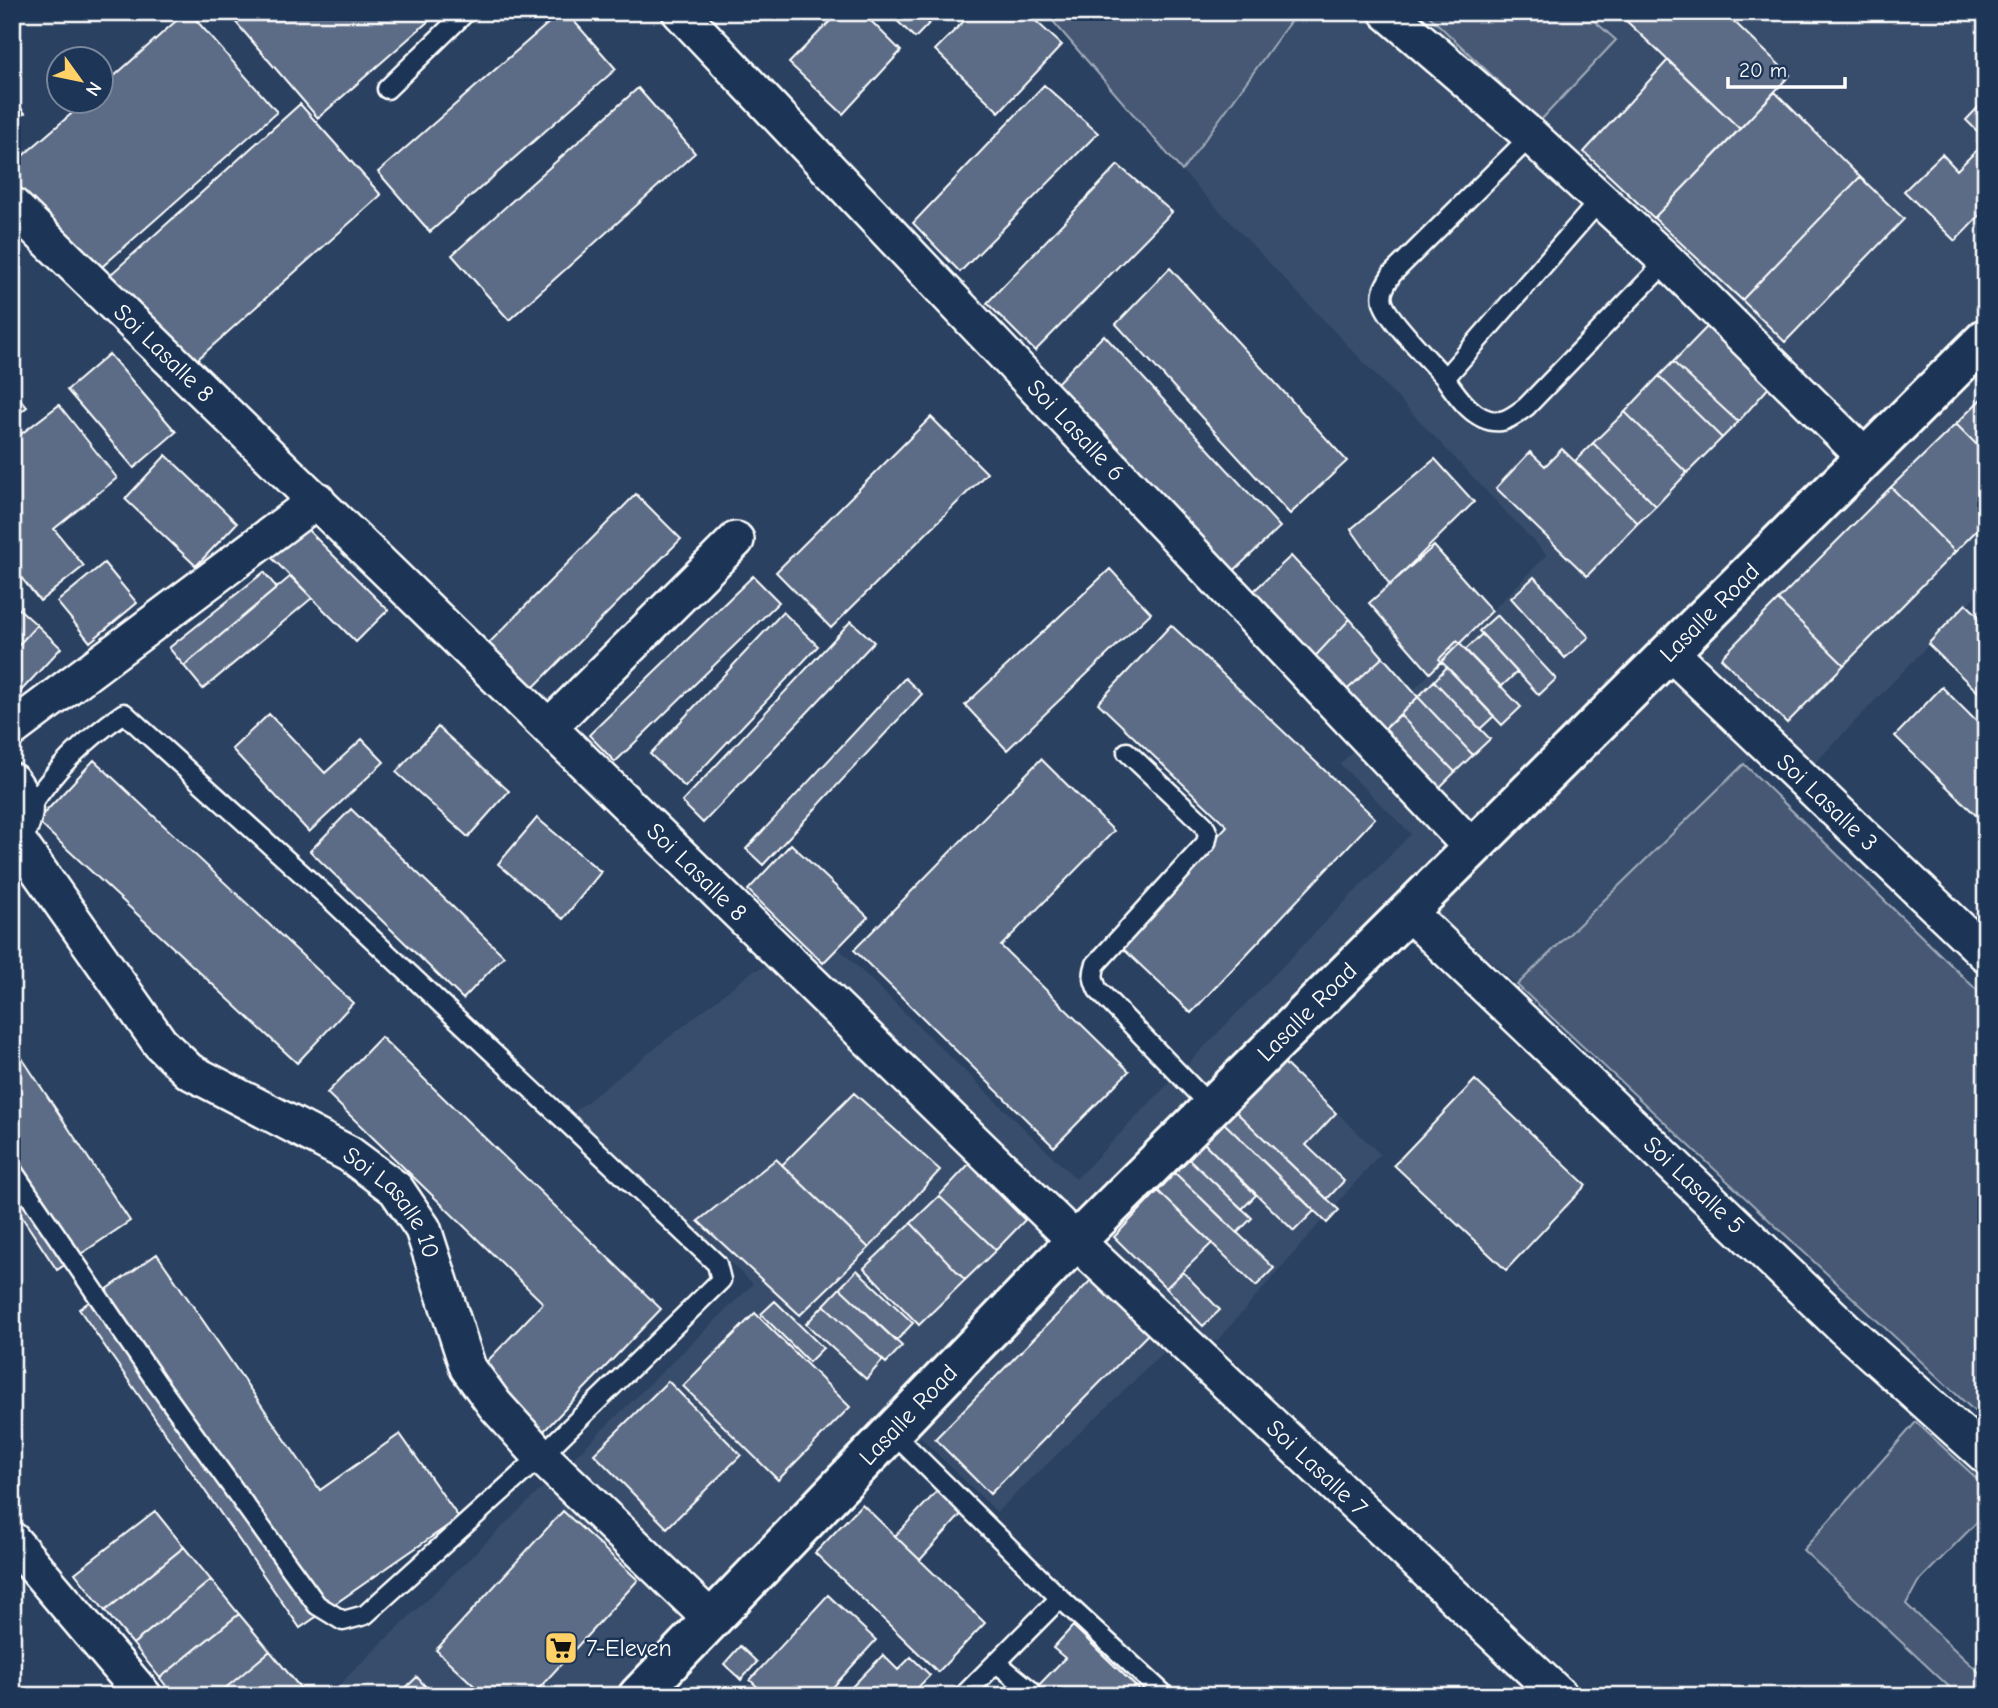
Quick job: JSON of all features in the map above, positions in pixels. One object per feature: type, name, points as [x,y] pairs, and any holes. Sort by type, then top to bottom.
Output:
[{"type":"street","name":"Soi Lasalle 6","points":[[680,12],[1471,847]]},
{"type":"street","points":[[1387,12],[1531,136],[1667,261],[1865,457]]},
{"type":"street","name":"Soi Lasalle 8","points":[[12,205],[1076,1241]]},
{"type":"street","name":"Lasalle Road","points":[[638,1696],[1076,1241],[1986,338]]},
{"type":"street","points":[[18,716],[317,500]]},
{"type":"street","points":[[550,727],[736,540]]},
{"type":"street","name":"Soi Lasalle 3","points":[[1669,651],[1986,954]]},
{"type":"street","name":"Soi Lasalle 10","points":[[12,781],[21,794],[18,830],[160,1043],[189,1071],[349,1154],[396,1189],[423,1229],[468,1368],[495,1405],[541,1456],[712,1620]]},
{"type":"street","name":"Soi Lasalle 5","points":[[1407,911],[1844,1328],[1986,1456]]},
{"type":"street","name":"Soi Lasalle 7","points":[[1076,1241],[1560,1696]]},
{"type":"street","points":[[12,1540],[144,1696]]},
{"type":"lane","points":[[387,89],[466,12]]},
{"type":"lane","points":[[1531,136],[1392,274],[1383,289],[1383,304],[1392,317],[1469,408],[1487,421],[1504,421],[1526,407],[1667,261]]},
{"type":"lane","points":[[1445,377],[1600,200]]},
{"type":"lane","points":[[12,1170],[157,1383],[317,1605],[343,1621],[365,1615],[541,1456],[722,1280],[717,1264],[333,902],[124,713],[93,734],[47,781],[18,830]]},
{"type":"lane","points":[[1127,752],[1204,825],[1208,834],[1206,843],[1096,964],[1093,981],[1098,990],[1211,1107]]},
{"type":"lane","points":[[892,1432],[1060,1598],[1166,1696]]},
{"type":"lane","points":[[963,1696],[1060,1598]]},
{"type":"lane","points":[[998,1662],[1030,1690],[1025,1696]]},
{"type":"shaded area","points":[[1045,12],[1297,12],[1182,171]]},
{"type":"shaded area","points":[[1297,12],[1425,12],[1540,121],[1616,40],[1584,12],[1986,12],[1986,585],[1815,763],[1778,732],[1517,985],[1435,910],[1282,1060],[1380,1154],[1218,1340],[1168,1348],[997,1512],[920,1437],[702,1653],[665,1696],[332,1696],[348,1676],[753,1284],[573,1113],[753,971],[834,944],[1076,1179],[1411,834],[1340,764],[1547,555],[1182,171]]},
{"type":"shaded area","points":[[1425,12],[1584,12],[1616,40],[1540,121]]},
{"type":"shaded area","points":[[1744,764],[1986,999],[1986,1422],[1517,985]]},
{"type":"shaded area","points":[[1916,1422],[1986,1487],[1986,1519],[1980,1519],[1918,1582],[1906,1604],[1986,1679],[1986,1696],[1959,1696],[1803,1550]]},
{"type":"building","points":[[189,12],[277,112],[95,273],[12,178],[12,165],[69,116],[116,116],[116,74]]},
{"type":"building","points":[[227,12],[439,12],[318,118]]},
{"type":"building","points":[[561,12],[566,12],[616,69],[430,232],[378,172]]},
{"type":"building","points":[[839,12],[862,12],[901,51],[843,114],[789,63]]},
{"type":"building","points":[[888,12],[940,12],[915,38]]},
{"type":"building","points":[[973,12],[1026,12],[1062,45],[999,112],[935,50]]},
{"type":"building","points":[[1617,12],[1724,12],[1790,75],[1740,129]]},
{"type":"building","points":[[1668,60],[1740,129],[1654,218],[1584,152]]},
{"type":"building","points":[[1044,85],[1098,133],[960,272],[913,223]]},
{"type":"building","points":[[638,88],[695,153],[509,320],[452,255]]},
{"type":"building","points":[[1775,92],[1860,177],[1742,300],[1654,218]]},
{"type":"building","points":[[12,98],[25,113],[12,123]]},
{"type":"building","points":[[1986,99],[1986,140],[1966,120]]},
{"type":"building","points":[[300,104],[381,195],[190,366],[110,275]]},
{"type":"building","points":[[1986,141],[1986,209],[1955,241],[1904,191],[1942,154],[1957,170]]},
{"type":"building","points":[[1118,165],[1172,212],[1035,351],[987,303]]},
{"type":"building","points":[[1860,177],[1904,219],[1785,342],[1742,300]]},
{"type":"building","points":[[1170,268],[1347,461],[1290,514],[1116,324]]},
{"type":"building","points":[[1708,326],[1771,385],[1738,422],[1673,362]]},
{"type":"building","points":[[1104,335],[1280,527],[1224,580],[1049,391]]},
{"type":"building","points":[[109,354],[176,432],[134,468],[67,390]]},
{"type":"building","points":[[1673,362],[1738,422],[1722,438],[1659,376]]},
{"type":"building","points":[[1659,376],[1722,438],[1687,473],[1625,412]]},
{"type":"building","points":[[12,390],[27,407],[12,419]]},
{"type":"building","points":[[1986,394],[1986,454],[1956,424]]},
{"type":"building","points":[[59,405],[117,478],[54,529],[84,566],[40,601],[12,566],[12,441]]},
{"type":"building","points":[[1625,412],[1687,473],[1656,506],[1593,443]]},
{"type":"building","points":[[931,417],[987,473],[831,628],[776,572]]},
{"type":"building","points":[[1956,424],[1986,454],[1986,521],[1955,552],[1891,487]]},
{"type":"building","points":[[1593,443],[1656,506],[1638,523],[1575,461]]},
{"type":"building","points":[[1562,449],[1638,523],[1587,576],[1496,488],[1530,452],[1545,466]]},
{"type":"building","points":[[166,455],[237,523],[196,566],[125,499]]},
{"type":"building","points":[[1435,459],[1474,502],[1390,585],[1351,529]]},
{"type":"building","points":[[1891,487],[1955,552],[1844,665],[1778,600]]},
{"type":"building","points":[[636,494],[681,539],[528,693],[484,648]]},
{"type":"building","points":[[302,524],[388,610],[356,642],[270,556]]},
{"type":"building","points":[[1434,546],[1492,611],[1430,673],[1369,603]]},
{"type":"building","points":[[1291,556],[1350,619],[1306,666],[1243,601]]},
{"type":"building","points":[[104,563],[137,603],[90,642],[57,602]]},
{"type":"building","points":[[1110,569],[1151,613],[1007,750],[965,705]]},
{"type":"building","points":[[264,572],[277,588],[184,666],[169,648]]},
{"type":"building","points":[[291,576],[312,598],[203,689],[184,666]]},
{"type":"building","points":[[753,576],[779,602],[615,762],[589,735]]},
{"type":"building","points":[[1534,577],[1589,637],[1565,658],[1511,598]]},
{"type":"building","points":[[1778,600],[1844,665],[1787,723],[1721,658]]},
{"type":"building","points":[[1966,604],[1986,623],[1986,700],[1928,644]]},
{"type":"building","points":[[16,606],[37,625],[12,652],[12,610]]},
{"type":"building","points":[[783,612],[818,646],[685,787],[650,754]]},
{"type":"building","points":[[1497,615],[1556,679],[1539,695],[1479,631]]},
{"type":"building","points":[[1350,619],[1383,657],[1338,698],[1306,666]]},
{"type":"building","points":[[851,621],[874,642],[703,823],[682,802]]},
{"type":"building","points":[[37,625],[61,648],[19,693],[12,686],[12,652]]},
{"type":"building","points":[[1171,625],[1375,818],[1191,1013],[1117,943],[1227,826],[1098,703]]},
{"type":"building","points":[[1482,634],[1517,672],[1501,687],[1465,650]]},
{"type":"building","points":[[1457,641],[1521,707],[1502,725],[1439,659]]},
{"type":"building","points":[[1383,657],[1418,697],[1375,738],[1338,698]]},
{"type":"building","points":[[1447,667],[1494,716],[1480,729],[1434,681]]},
{"type":"building","points":[[905,678],[922,694],[763,865],[746,849]]},
{"type":"building","points":[[1434,681],[1490,739],[1473,755],[1418,697]]},
{"type":"building","points":[[1942,687],[1986,731],[1986,825],[1895,736]]},
{"type":"building","points":[[1418,697],[1473,755],[1455,772],[1400,715]]},
{"type":"building","points":[[269,714],[325,773],[362,739],[384,762],[309,832],[232,749]]},
{"type":"building","points":[[1400,715],[1455,772],[1438,789],[1382,732]]},
{"type":"building","points":[[438,727],[509,791],[468,837],[396,772]]},
{"type":"building","points":[[1041,759],[1114,831],[1001,946],[1129,1071],[1054,1147],[854,950]]},
{"type":"building","points":[[94,760],[353,1003],[297,1063],[37,821]]},
{"type":"building","points":[[351,809],[504,956],[463,999],[310,851]]},
{"type":"building","points":[[537,818],[601,872],[563,919],[498,864]]},
{"type":"building","points":[[791,844],[868,917],[823,963],[748,890]]},
{"type":"building","points":[[381,1037],[661,1309],[541,1434],[477,1372],[543,1303],[327,1093]]},
{"type":"building","points":[[12,1043],[130,1221],[57,1270],[12,1202]]},
{"type":"building","points":[[1281,1060],[1336,1113],[1306,1145],[1344,1181],[1327,1199],[1235,1111]]},
{"type":"building","points":[[1475,1080],[1586,1185],[1506,1270],[1394,1165]]},
{"type":"building","points":[[854,1093],[940,1170],[869,1248],[782,1165]]},
{"type":"building","points":[[1235,1111],[1339,1210],[1327,1223],[1223,1122]]},
{"type":"building","points":[[1223,1122],[1314,1211],[1294,1231],[1203,1142]]},
{"type":"building","points":[[1203,1142],[1256,1195],[1242,1209],[1189,1159]]},
{"type":"building","points":[[776,1159],[869,1248],[800,1315],[698,1221]]},
{"type":"building","points":[[1189,1159],[1252,1218],[1237,1233],[1175,1173]]},
{"type":"building","points":[[969,1164],[1025,1220],[996,1250],[939,1196]]},
{"type":"building","points":[[1175,1173],[1274,1268],[1256,1286],[1158,1191]]},
{"type":"building","points":[[1158,1191],[1212,1243],[1166,1288],[1114,1237]]},
{"type":"building","points":[[939,1196],[996,1250],[965,1280],[911,1223]]},
{"type":"building","points":[[911,1223],[965,1280],[919,1325],[864,1268]]},
{"type":"building","points":[[157,1254],[320,1490],[400,1434],[459,1518],[300,1628],[79,1309]]},
{"type":"building","points":[[857,1270],[913,1323],[896,1341],[840,1288]]},
{"type":"building","points":[[1183,1272],[1220,1310],[1203,1326],[1166,1288]]},
{"type":"building","points":[[1095,1276],[1151,1331],[990,1494],[935,1439]]},
{"type":"building","points":[[840,1288],[902,1346],[886,1363],[824,1305]]},
{"type":"building","points":[[775,1301],[823,1348],[809,1362],[761,1314]]},
{"type":"building","points":[[824,1305],[883,1360],[866,1379],[806,1324]]},
{"type":"building","points":[[755,1313],[850,1407],[778,1480],[683,1386]]},
{"type":"building","points":[[668,1381],[741,1455],[667,1528],[594,1454]]},
{"type":"building","points":[[941,1487],[965,1510],[920,1560],[895,1536]]},
{"type":"building","points":[[862,1504],[985,1623],[938,1672],[815,1553]]},
{"type":"building","points":[[155,1511],[184,1547],[105,1611],[75,1573]]},
{"type":"building","points":[[563,1511],[638,1580],[532,1696],[485,1696],[436,1650]]},
{"type":"building","points":[[184,1547],[211,1580],[133,1644],[105,1611]]},
{"type":"building","points":[[211,1580],[239,1614],[160,1678],[133,1644]]},
{"type":"building","points":[[828,1595],[876,1640],[825,1696],[767,1696],[750,1680]]},
{"type":"building","points":[[239,1614],[270,1651],[216,1696],[174,1696],[160,1678]]},
{"type":"building","points":[[1073,1626],[1146,1696],[1040,1696],[1034,1690],[1065,1658],[1053,1648]]},
{"type":"building","points":[[740,1646],[757,1662],[741,1680],[724,1664]]},
{"type":"building","points":[[270,1651],[302,1690],[295,1696],[216,1696]]},
{"type":"building","points":[[883,1655],[898,1670],[911,1657],[930,1675],[910,1696],[843,1696]]},
{"type":"building","points":[[417,1677],[434,1696],[397,1696]]},
{"type":"place","name":"7-Eleven","points":[[561,1648]]}]
